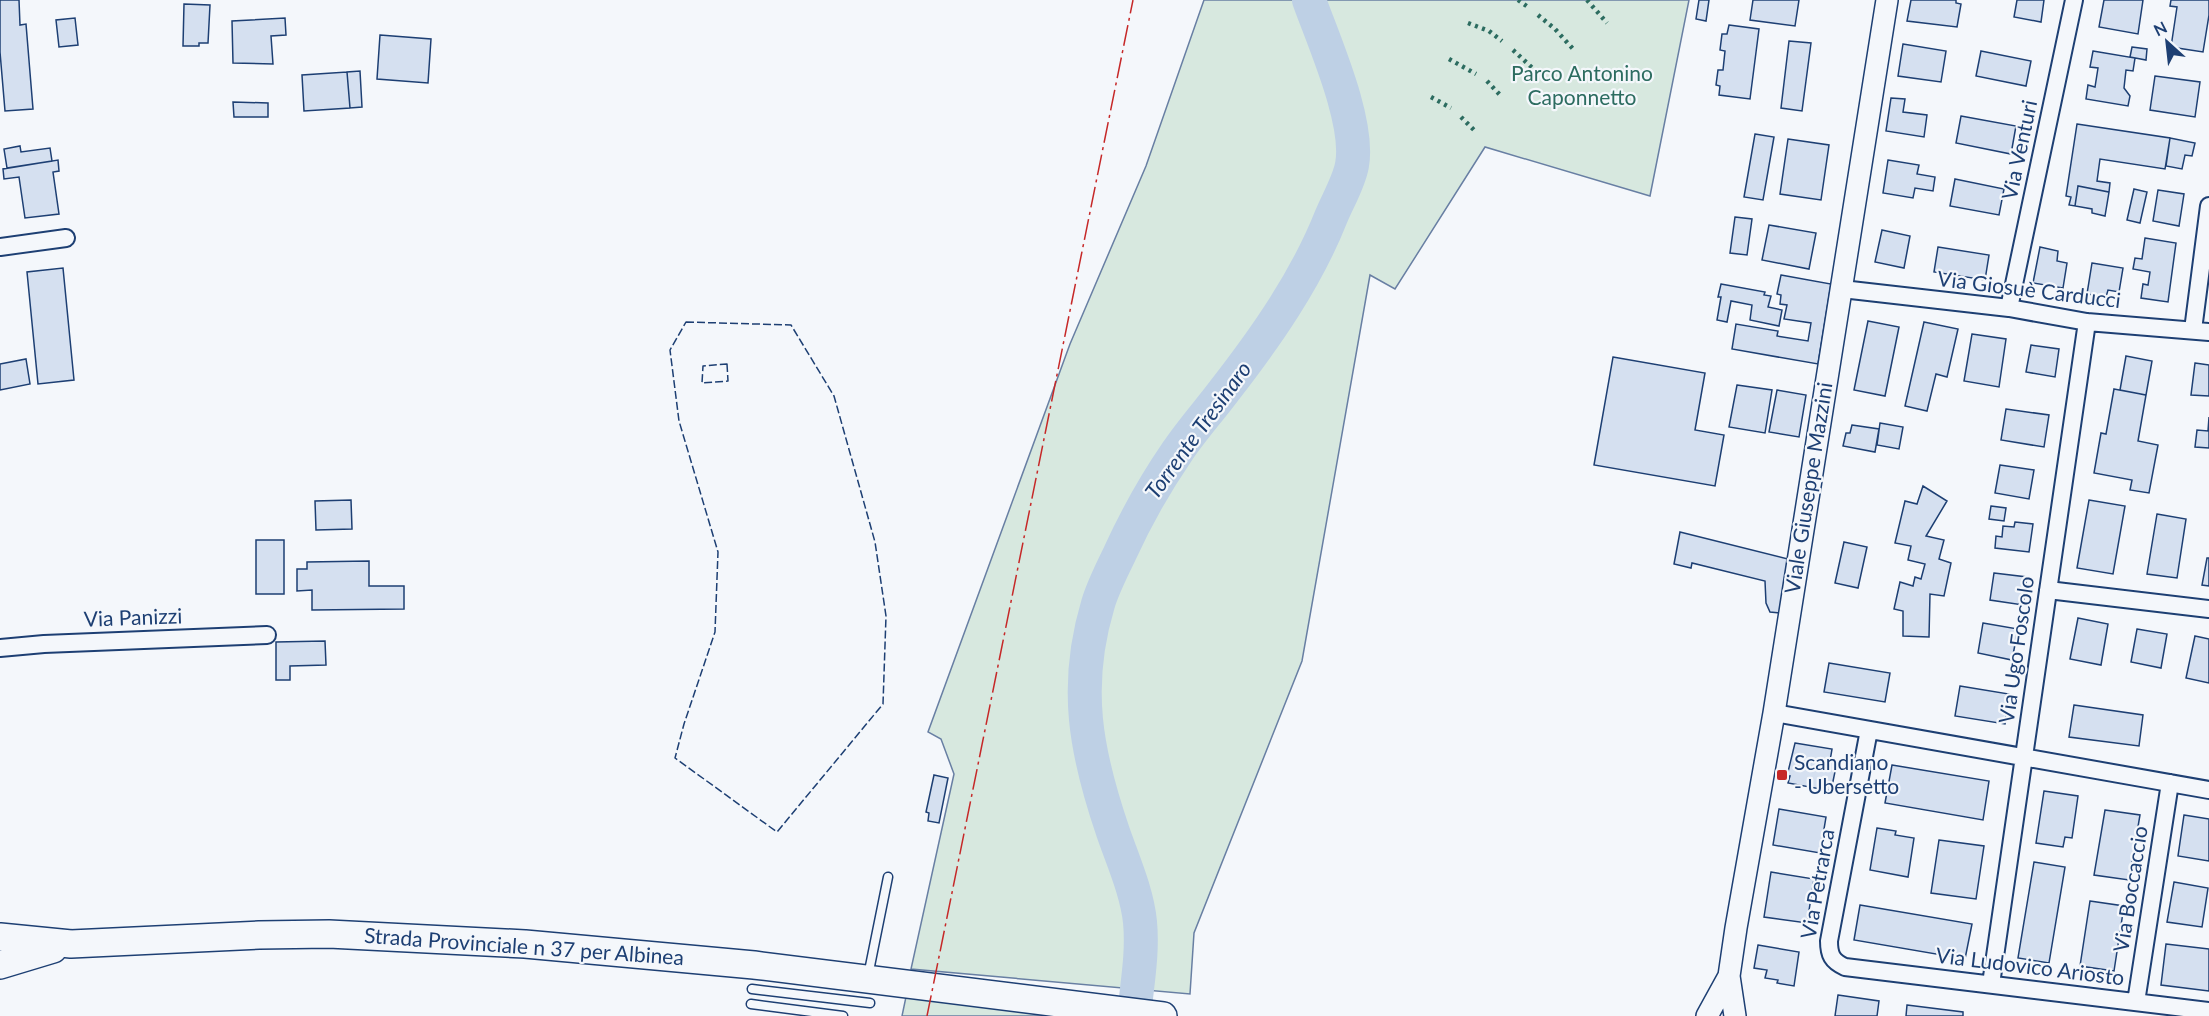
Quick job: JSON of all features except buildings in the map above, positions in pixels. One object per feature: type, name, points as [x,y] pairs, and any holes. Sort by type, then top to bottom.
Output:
[{"type":"main road","name":"Strada Provinciale n 37 per Albinea","points":[[0,937],[71,944],[329,934],[548,945],[678,956],[869,991],[975,992],[1163,1016]]},
{"type":"main road","name":"Strada Provinciale n 37 per Albinea","points":[[0,965],[71,944]]},
{"type":"street","name":"Viale Giuseppe Mazzini","points":[[1736,1016],[1729,976],[1736,928],[1774,713],[1887,0]]},
{"type":"street","name":"Via Venturi","points":[[2009,308],[2074,0]]},
{"type":"street","points":[[2201,331],[2209,206]]},
{"type":"street","points":[[0,247],[66,238]]},
{"type":"street","name":"Via Giosuè Carducci","points":[[1842,289],[2009,308],[2087,322],[2201,331]]},
{"type":"street","name":"Via Ugo Foscolo","points":[[1991,984],[2087,322]]},
{"type":"street","points":[[2048,590],[2209,609]]},
{"type":"street","name":"Via Panizzi","points":[[0,648],[44,644],[267,635]]},
{"type":"street","points":[[1774,713],[2209,790]]},
{"type":"street","name":"Via Petrarca","points":[[1845,967],[1832,959],[1829,941],[1869,730]]},
{"type":"street","name":"Via Boccaccio","points":[[2136,1002],[2170,783]]},
{"type":"street","name":"Via Ludovico Ariosto","points":[[1845,967],[2209,1011]]},
{"type":"street","name":"Viale Giuseppe Mazzini","points":[[1707,1016],[1729,976]]},
{"type":"lane","points":[[752,988],[869,991],[888,877]]},
{"type":"lane","points":[[751,1004],[843,1016]]},
{"type":"green space","name":"Parco Antonino Caponnetto","points":[[1204,0],[1689,0],[1650,196],[1485,147],[1395,289],[1370,275],[1302,661],[1194,933],[1190,994],[911,969],[954,774],[941,739],[928,732],[1070,344],[1146,166]]},
{"type":"green space","points":[[907,992],[1082,1016],[902,1016]]},
{"type":"waterway","name":"Torrente Tresinaro","points":[[1134,1016],[1140,957],[1140,922],[1133,888],[1104,803],[1090,747],[1085,692],[1090,634],[1105,585],[1146,501],[1182,444],[1240,371],[1284,307],[1310,263],[1348,178],[1352,165],[1351,127],[1339,82],[1309,0]]},
{"type":"hedge","points":[[1518,0],[1528,7]]},
{"type":"hedge","points":[[1587,0],[1607,23]]},
{"type":"hedge","points":[[1538,15],[1555,29],[1574,50]]},
{"type":"hedge","points":[[1468,23],[1489,31],[1502,41]]},
{"type":"hedge","points":[[1513,50],[1540,75]]},
{"type":"hedge","points":[[1449,59],[1476,74]]},
{"type":"hedge","points":[[1487,81],[1501,96]]},
{"type":"hedge","points":[[1431,97],[1451,108]]},
{"type":"hedge","points":[[1461,117],[1474,130]]},
{"type":"fence","points":[[686,322],[791,325],[834,396],[875,542],[886,616],[883,704],[777,832],[675,758],[715,632],[718,552],[679,421],[670,350],[686,322]]},
{"type":"fence","points":[[727,364],[728,381],[702,383],[703,366],[727,364]]},
{"type":"power","points":[[927,1016],[1133,0]]},
{"type":"place","name":"Scandiano - Ubersetto","points":[[1782,775]]}]
